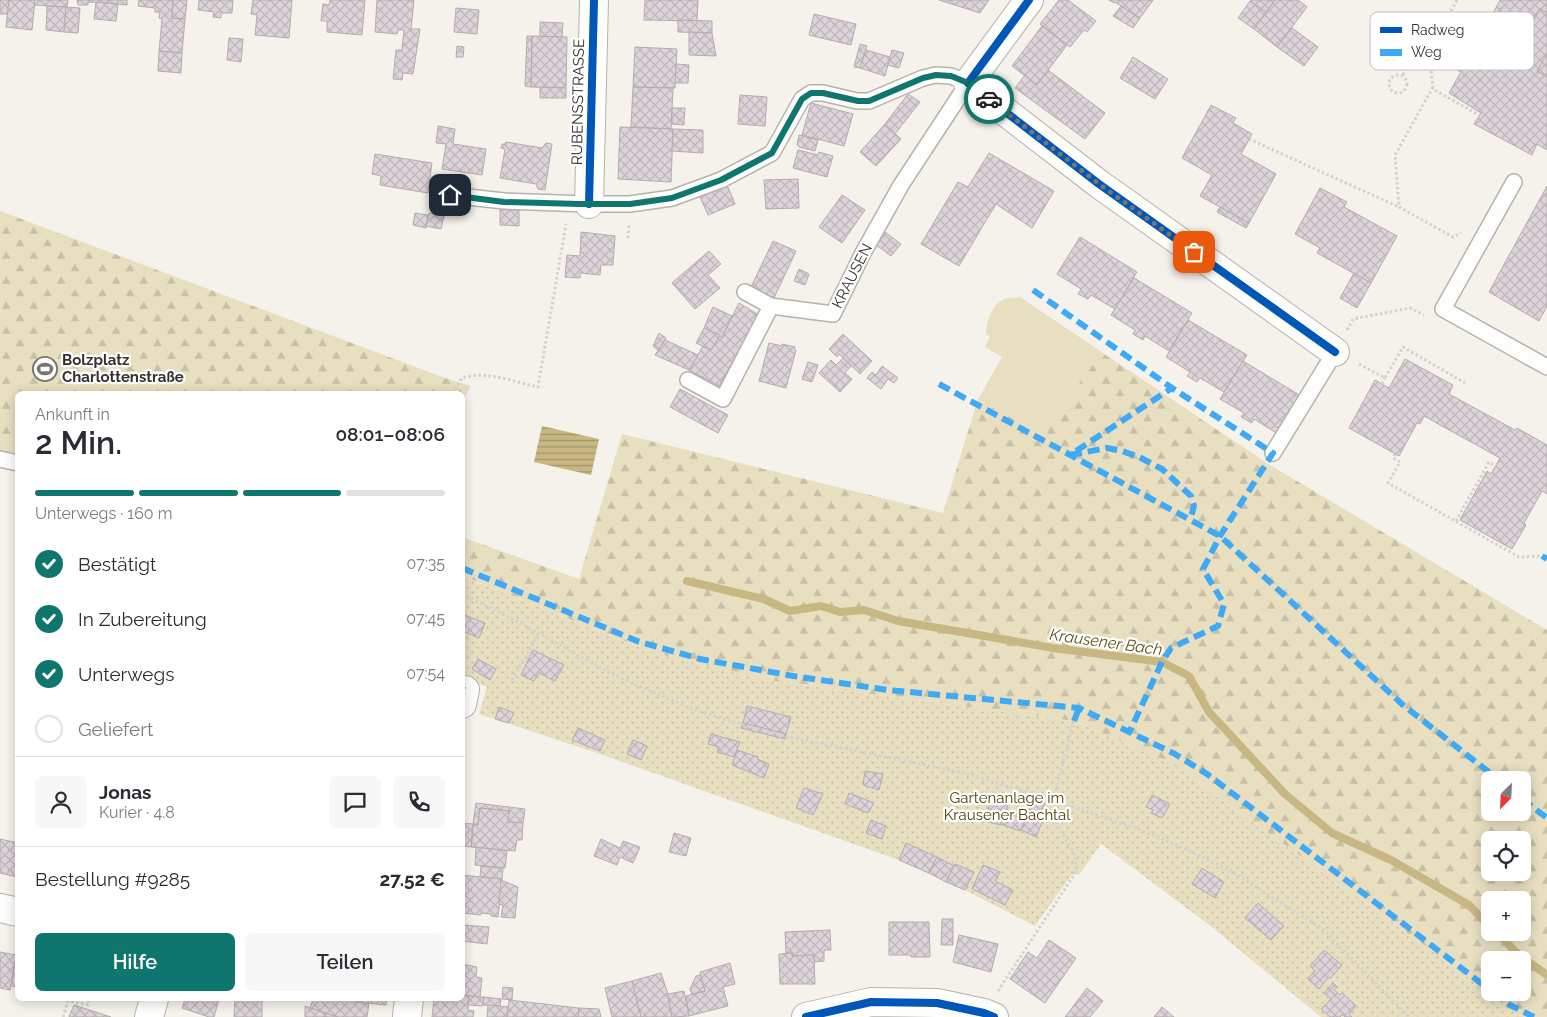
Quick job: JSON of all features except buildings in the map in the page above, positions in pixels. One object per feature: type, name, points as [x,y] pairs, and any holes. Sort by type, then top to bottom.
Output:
[{"type":"street","name":"RUBENSSTRASSE","points":[[579,204],[594,0]]},
{"type":"street","points":[[1029,0],[968,83],[1099,184],[1335,352]]},
{"type":"street","points":[[0,908],[15,911]]},
{"type":"street","points":[[149,1017],[153,1001]]},
{"type":"street","points":[[407,1017],[409,1001]]},
{"type":"street","points":[[806,1017],[871,1002],[937,1003],[984,1012],[994,1006]]},
{"type":"lane","points":[[450,195],[504,202],[579,204],[630,204],[672,198],[721,180],[772,153],[802,99],[811,93],[823,93],[858,101],[869,101],[923,78],[936,75],[951,76],[968,83]]},
{"type":"lane","name":"KRAUSEN","points":[[745,292],[771,306],[832,314],[863,252],[902,184],[968,83]]},
{"type":"lane","points":[[1514,182],[1443,309],[1547,367]]},
{"type":"lane","points":[[688,380],[723,399],[771,306]]},
{"type":"lane","points":[[1273,453],[1335,352]]},
{"type":"lane","points":[[0,459],[15,462]]},
{"type":"path","points":[[1450,12],[1457,0]]},
{"type":"path","points":[[1403,75],[1406,70]]},
{"type":"path","points":[[1431,70],[1433,86],[1436,91],[1479,115]]},
{"type":"path","points":[[1397,75],[1403,75],[1407,86],[1404,91],[1395,92],[1390,88],[1390,80],[1397,75]]},
{"type":"path","points":[[1399,207],[1395,155],[1433,86]]},
{"type":"path","points":[[1249,139],[1399,207],[1453,237],[1461,233],[1480,243]]},
{"type":"path","points":[[455,391],[462,378],[471,375],[485,375],[538,388],[579,204]]},
{"type":"path","points":[[1382,384],[1403,347],[1465,383]]},
{"type":"path","points":[[1335,352],[1385,378]]},
{"type":"path","points":[[1395,454],[1392,458],[1400,462],[1388,483],[1519,557],[1542,556]]},
{"type":"path","points":[[1456,521],[1489,462],[1496,466]]},
{"type":"path","points":[[465,596],[539,633],[634,685],[688,707],[733,722],[789,737],[964,773],[1053,800],[1138,829],[1172,843],[1231,871],[1324,930],[1409,1017]]},
{"type":"path","points":[[512,680],[539,633]]},
{"type":"path","points":[[994,1006],[1076,872],[1075,856],[1054,818],[1053,800],[1074,721]]},
{"type":"path","points":[[63,1017],[68,1001],[88,1005],[89,1001]]},
{"type":"green space","points":[[0,211],[445,378],[471,386],[465,396],[465,391],[15,391],[15,463],[0,459]]},
{"type":"green space","points":[[1020,297],[1265,462],[1041,434],[978,399],[1002,357],[985,347],[990,337],[986,334],[990,314],[1000,301]]},
{"type":"green space","points":[[1102,353],[1265,462],[1547,630],[1547,1017],[1524,1017],[1502,1001],[1531,1001],[1531,951],[1481,951],[1481,986],[1171,763],[1074,721],[764,680],[651,652],[465,577],[465,538],[579,579],[622,434],[943,513],[978,399],[1041,434]]},
{"type":"green space","name":"Gartenanlage im Krausener Bachtal","points":[[465,577],[651,652],[764,680],[1074,721],[1171,763],[1481,986],[1481,1001],[1502,1001],[1524,1017],[1321,1017],[1208,924],[1101,844],[1079,875],[1072,874],[1035,926],[965,890],[899,860],[600,754],[479,714],[487,687],[465,679]]},
{"type":"shaded area","points":[[542,426],[599,439],[591,475],[534,462]]},
{"type":"waterway","name":"Krausener Bach","points":[[687,581],[764,599],[790,611],[821,606],[840,612],[864,610],[898,621],[1053,648],[1162,662],[1189,676],[1209,712],[1285,794],[1332,833],[1391,860],[1469,905],[1481,918]]},
{"type":"waterway","name":"Krausener Bach","points":[[1505,941],[1519,955],[1547,975]]},
{"type":"marked path","points":[[1033,290],[1172,388],[1273,453],[1220,536],[1203,569],[1224,604],[1218,626],[1171,648],[1162,662],[1129,733]]},
{"type":"marked path","points":[[939,384],[1220,536],[1403,705],[1487,771]]},
{"type":"marked path","points":[[1076,451],[1172,388]]},
{"type":"marked path","points":[[1070,455],[1107,448],[1139,457],[1162,469],[1191,496],[1194,506],[1190,520]]},
{"type":"marked path","points":[[1542,556],[1547,559]]},
{"type":"marked path","points":[[465,569],[637,641],[700,659],[793,676],[888,690],[1079,708],[1175,754],[1207,774],[1481,983]]},
{"type":"marked path","points":[[1074,721],[1079,708]]},
{"type":"marked path","points":[[1531,806],[1547,818]]},
{"type":"marked path","points":[[1504,1001],[1534,1017]]},
{"type":"cycle path","points":[[589,204],[594,0]]},
{"type":"cycle path","points":[[1029,0],[968,83],[1099,184],[1335,352]]},
{"type":"cycle path","points":[[806,1017],[871,1002],[937,1003],[994,1017]]},
{"type":"way so far","points":[[989,99],[1099,184],[1194,252]]},
{"type":"place","name":"Bolzplatz Charlottenstraße","points":[[45,369]]},
{"type":"route","points":[[450,195],[504,202],[579,204],[630,204],[672,198],[721,180],[772,153],[802,99],[811,93],[823,93],[858,101],[869,101],[923,78],[936,75],[951,76],[968,83],[989,99]]}]
